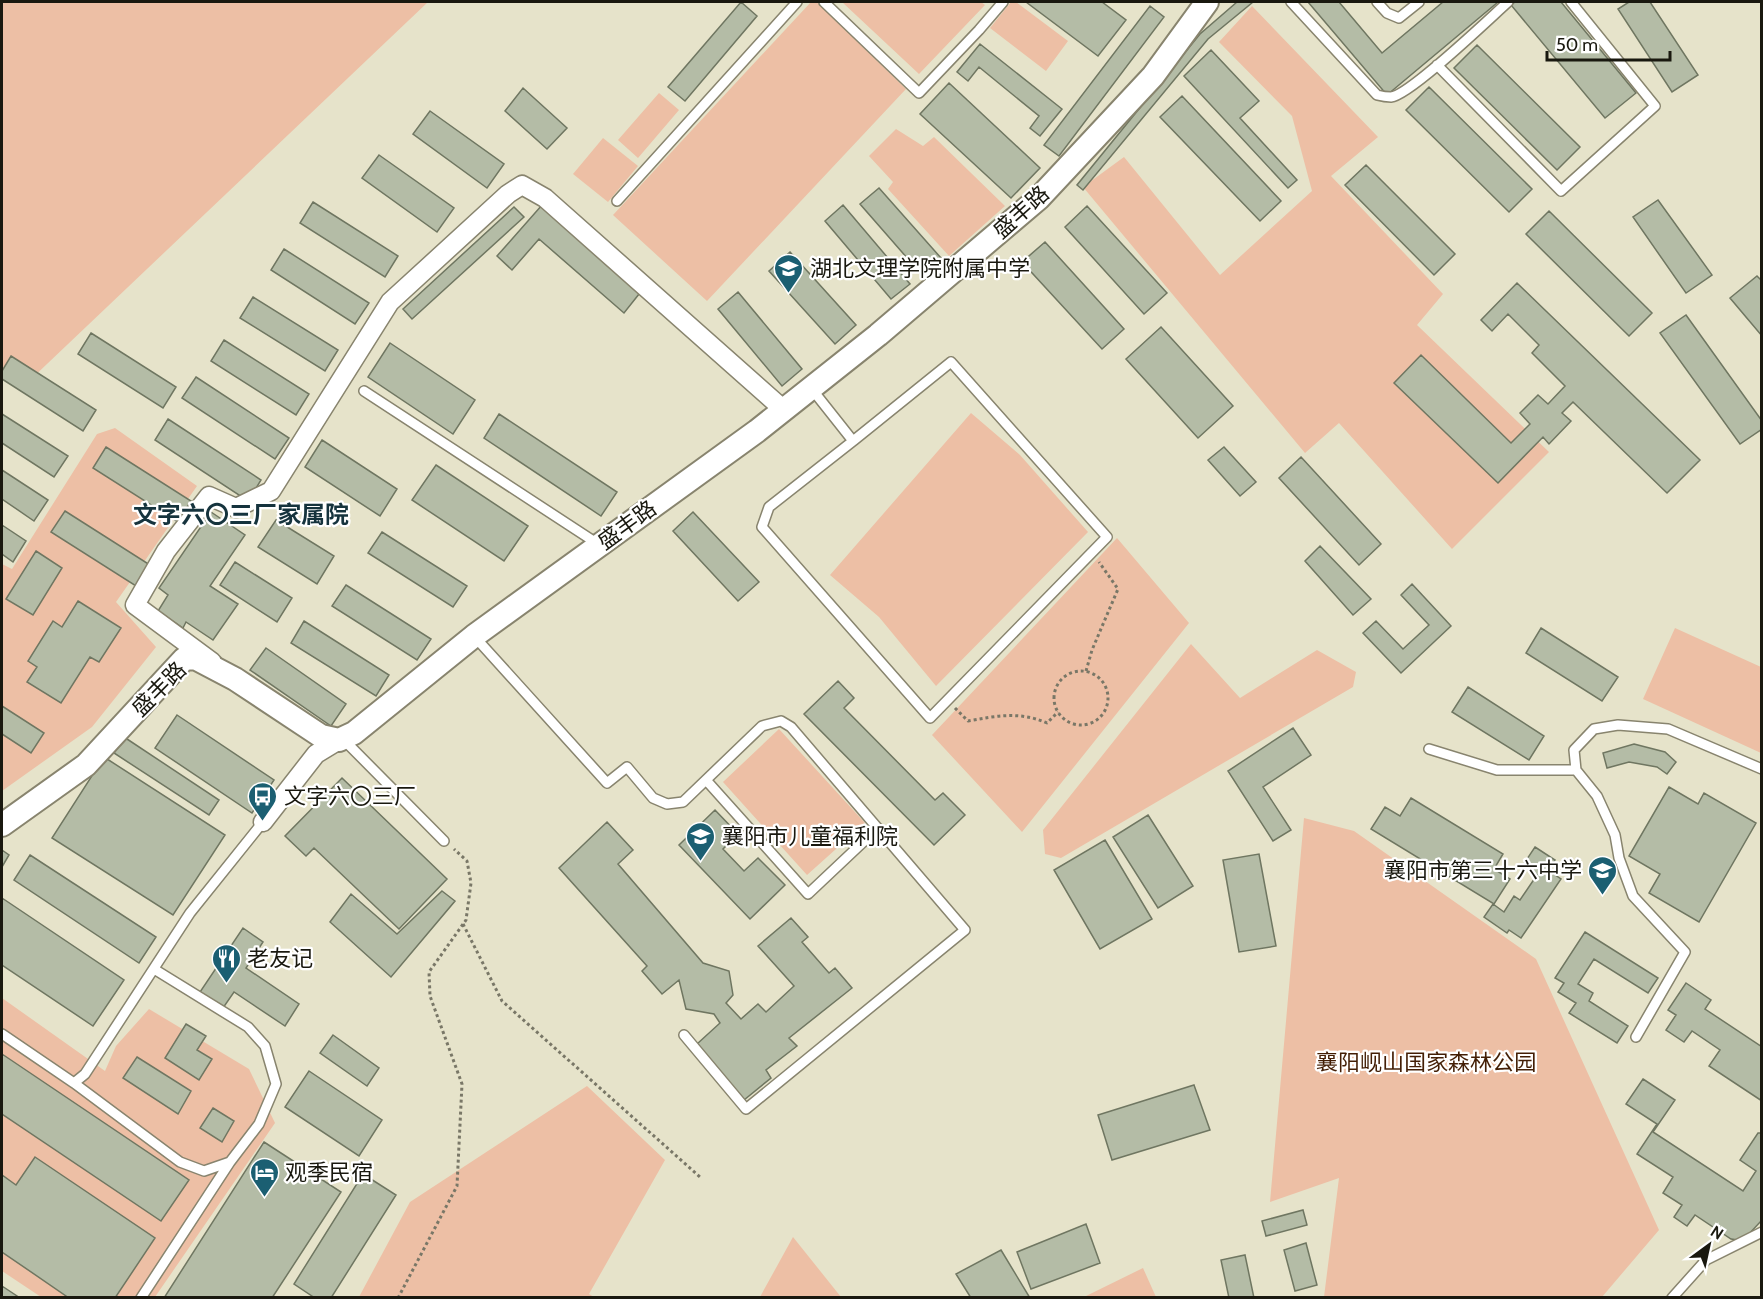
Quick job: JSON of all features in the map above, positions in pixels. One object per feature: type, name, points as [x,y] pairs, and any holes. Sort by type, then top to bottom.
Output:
[{"type":"street","name":"盛丰路","points":[[2,825],[86,765],[184,659],[195,658],[235,678],[321,736],[340,739],[354,733],[474,636],[784,410],[878,335],[1040,198],[1153,76],[1204,2]]},
{"type":"street","points":[[235,678],[135,605],[166,550],[209,496],[237,508],[271,491],[390,302],[508,194],[522,185],[545,198],[784,410]]},
{"type":"street","points":[[263,822],[316,754],[340,739]]},
{"type":"lane","points":[[617,201],[798,2]]},
{"type":"lane","points":[[824,2],[919,93],[1003,2]]},
{"type":"lane","points":[[1291,2],[1377,95],[1392,97],[1402,93],[1437,65],[1508,2]]},
{"type":"lane","points":[[1377,2],[1387,14],[1399,18],[1419,2]]},
{"type":"lane","points":[[1437,65],[1561,191],[1654,106],[1571,2]]},
{"type":"lane","points":[[951,362],[1107,537],[930,718],[762,527],[770,507],[854,441],[951,362]]},
{"type":"lane","points":[[812,388],[854,441]]},
{"type":"lane","points":[[364,391],[599,545]]},
{"type":"lane","points":[[474,636],[607,783],[627,766],[653,798],[667,804],[682,802],[762,726],[781,721],[791,727],[965,930],[746,1109],[684,1035]]},
{"type":"lane","points":[[1636,1038],[1685,952],[1634,896],[1619,858],[1615,835],[1598,796],[1576,770],[1574,750],[1594,729],[1618,725],[1668,729],[1761,769]]},
{"type":"lane","points":[[340,739],[444,841]]},
{"type":"lane","points":[[1429,750],[1497,770],[1576,770]]},
{"type":"lane","points":[[706,780],[808,894],[878,828]]},
{"type":"lane","points":[[74,1083],[85,1074],[190,914],[263,822]]},
{"type":"lane","points":[[141,1298],[230,1162],[259,1124],[276,1084],[266,1046],[248,1027],[154,969]]},
{"type":"lane","points":[[2,1034],[74,1083],[180,1162],[204,1171],[230,1162]]},
{"type":"lane","points":[[1672,1298],[1706,1260],[1761,1232]]},
{"type":"path","points":[[1086,671],[1092,650],[1118,589],[1093,552]]},
{"type":"path","points":[[1086,671],[1094,674],[1106,687],[1107,705],[1097,719],[1089,723],[1072,723],[1058,712],[1054,697],[1058,682],[1070,673],[1086,671]]},
{"type":"path","points":[[948,700],[968,721],[1004,715],[1035,718],[1047,723],[1058,712]]},
{"type":"path","points":[[398,1298],[457,1186],[462,1084],[430,996],[429,972],[466,920],[471,883],[467,861],[444,841]]},
{"type":"path","points":[[463,924],[502,1001],[700,1177]]},
{"type":"green space","points":[[2,2],[428,2],[27,383],[2,371]]},
{"type":"green space","points":[[811,2],[817,2],[906,89],[707,301],[613,215]]},
{"type":"green space","points":[[842,2],[981,2],[985,5],[919,74]]},
{"type":"green space","points":[[1011,2],[1016,2],[1068,41],[1046,71],[990,28]]},
{"type":"green space","points":[[1252,6],[1378,137],[1331,176],[1443,294],[1417,325],[1549,452],[1452,549],[1339,423],[1305,453],[1083,187],[1124,157],[1220,275],[1312,191],[1292,116],[1219,42]]},
{"type":"green space","points":[[659,93],[679,110],[638,158],[618,140]]},
{"type":"green space","points":[[896,129],[923,146],[934,137],[1005,206],[949,256],[888,189],[893,182],[869,156]]},
{"type":"green space","points":[[603,138],[638,166],[608,202],[573,174]]},
{"type":"green space","points":[[971,413],[1020,455],[1088,532],[936,686],[879,617],[830,575]]},
{"type":"green space","points":[[115,428],[197,486],[116,602],[156,647],[92,727],[2,791],[2,564],[12,569],[97,434]]},
{"type":"green space","points":[[1117,538],[1189,623],[1022,832],[932,735]]},
{"type":"green space","points":[[1675,628],[1761,667],[1761,753],[1643,699]]},
{"type":"green space","points":[[1191,644],[1240,698],[1317,650],[1356,672],[1353,687],[1061,858],[1045,854],[1043,830]]},
{"type":"green space","points":[[779,729],[865,823],[807,875],[723,782]]},
{"type":"green space","name":"襄阳岘山国家森林公园","points":[[1304,818],[1354,831],[1536,959],[1659,1230],[1602,1297],[1324,1297],[1339,1178],[1270,1202]]},
{"type":"green space","points":[[2,998],[105,1071],[116,1046],[149,1009],[249,1069],[275,1123],[155,1297],[41,1297],[2,1271]]},
{"type":"green space","points":[[587,1086],[665,1160],[589,1294],[594,1297],[359,1297],[410,1202]]},
{"type":"green space","points":[[793,1237],[841,1297],[760,1297]]},
{"type":"green space","points":[[1143,1268],[1156,1297],[1084,1297]]},
{"type":"building","points":[[741,2],[757,16],[685,101],[668,87]]},
{"type":"building","points":[[1026,2],[1102,2],[1126,20],[1098,56]]},
{"type":"building","points":[[1237,2],[1253,2],[1208,39],[1083,190],[1077,185],[1200,34]]},
{"type":"building","points":[[1308,2],[1339,2],[1382,53],[1443,2],[1498,2],[1387,95]]},
{"type":"building","points":[[1515,2],[1561,2],[1636,93],[1605,118],[1511,5]]},
{"type":"building","points":[[1629,2],[1650,2],[1698,75],[1672,92],[1618,9]]},
{"type":"building","points":[[1150,6],[1164,17],[1059,156],[1044,145]]},
{"type":"building","points":[[980,44],[1062,109],[1040,136],[1030,128],[1039,116],[979,67],[968,81],[957,72]]},
{"type":"building","points":[[1477,45],[1580,147],[1557,170],[1454,68]]},
{"type":"building","points":[[1211,50],[1259,101],[1240,118],[1297,180],[1288,188],[1184,76]]},
{"type":"building","points":[[949,83],[1040,168],[1011,198],[920,114]]},
{"type":"building","points":[[1429,87],[1532,189],[1509,212],[1406,110]]},
{"type":"building","points":[[523,88],[567,128],[547,149],[505,111]]},
{"type":"building","points":[[1182,96],[1281,201],[1260,221],[1160,117]]},
{"type":"building","points":[[430,111],[504,164],[487,188],[413,134]]},
{"type":"building","points":[[379,155],[454,208],[437,232],[362,178]]},
{"type":"building","points":[[1366,165],[1455,254],[1434,275],[1345,185]]},
{"type":"building","points":[[879,188],[941,258],[922,275],[860,204]]},
{"type":"building","points":[[1658,200],[1712,275],[1686,293],[1633,217]]},
{"type":"building","points":[[313,202],[398,256],[385,277],[300,223]]},
{"type":"building","points":[[542,205],[643,289],[624,313],[539,239],[512,270],[497,256]]},
{"type":"building","points":[[843,205],[910,284],[891,299],[825,221]]},
{"type":"building","points":[[1087,206],[1167,293],[1144,314],[1065,227]]},
{"type":"building","points":[[514,207],[524,217],[412,319],[403,309]]},
{"type":"building","points":[[1549,211],[1652,313],[1629,336],[1526,234]]},
{"type":"building","points":[[1045,242],[1124,329],[1102,349],[1022,262]]},
{"type":"building","points":[[284,249],[369,303],[355,324],[271,270]]},
{"type":"building","points":[[790,252],[856,325],[835,344],[769,271]]},
{"type":"building","points":[[1757,276],[1762,281],[1762,336],[1730,298]]},
{"type":"building","points":[[1517,283],[1700,460],[1667,493],[1573,402],[1562,413],[1571,421],[1549,444],[1543,437],[1498,483],[1394,383],[1421,355],[1511,443],[1530,424],[1520,413],[1538,395],[1548,404],[1565,386],[1532,353],[1539,345],[1508,314],[1492,331],[1481,320]]},
{"type":"building","points":[[738,292],[802,369],[782,386],[718,309]]},
{"type":"building","points":[[253,297],[338,350],[325,371],[240,318]]},
{"type":"building","points":[[1686,315],[1762,421],[1762,429],[1740,444],[1660,333]]},
{"type":"building","points":[[1161,327],[1233,406],[1198,438],[1126,359]]},
{"type":"building","points":[[91,333],[176,387],[163,408],[78,354]]},
{"type":"building","points":[[224,340],[309,394],[296,415],[211,361]]},
{"type":"building","points":[[390,343],[475,400],[453,434],[368,377]]},
{"type":"building","points":[[11,356],[96,410],[83,431],[2,379],[2,371]]},
{"type":"building","points":[[196,377],[289,438],[275,459],[182,398]]},
{"type":"building","points":[[2,414],[68,456],[54,477],[2,443]]},
{"type":"building","points":[[499,414],[617,492],[601,516],[484,438]]},
{"type":"building","points":[[168,419],[261,480],[248,501],[155,440]]},
{"type":"building","points":[[322,440],[397,489],[380,516],[305,467]]},
{"type":"building","points":[[106,447],[191,501],[178,522],[93,468]]},
{"type":"building","points":[[1224,447],[1256,482],[1240,496],[1208,460]]},
{"type":"building","points":[[1301,457],[1381,544],[1359,565],[1279,478]]},
{"type":"building","points":[[436,465],[528,526],[504,561],[412,500]]},
{"type":"building","points":[[2,470],[48,500],[34,521],[2,499]]},
{"type":"building","points":[[65,511],[150,565],[136,586],[51,532]]},
{"type":"building","points":[[211,512],[245,535],[210,586],[238,604],[213,640],[186,622],[183,628],[158,611],[168,595],[159,588]]},
{"type":"building","points":[[693,512],[759,582],[738,601],[673,531]]},
{"type":"building","points":[[276,520],[334,556],[317,584],[258,547]]},
{"type":"building","points":[[2,525],[26,541],[13,562],[2,554]]},
{"type":"building","points":[[382,532],[467,586],[453,607],[368,553]]},
{"type":"building","points":[[1320,546],[1371,599],[1353,615],[1305,561]]},
{"type":"building","points":[[36,551],[62,568],[33,615],[6,599]]},
{"type":"building","points":[[235,562],[292,598],[277,622],[220,585]]},
{"type":"building","points":[[1412,584],[1451,626],[1401,673],[1363,633],[1376,621],[1403,649],[1429,625],[1401,595]]},
{"type":"building","points":[[346,585],[431,639],[417,660],[332,606]]},
{"type":"building","points":[[78,601],[121,628],[99,662],[90,657],[61,703],[27,682],[37,667],[28,661],[53,621],[62,627]]},
{"type":"building","points":[[304,621],[389,675],[376,696],[291,643]]},
{"type":"building","points":[[1541,628],[1618,677],[1602,701],[1526,653]]},
{"type":"building","points":[[266,648],[346,704],[331,726],[250,670]]},
{"type":"building","points":[[838,681],[854,698],[844,708],[935,800],[943,793],[965,815],[934,845],[804,714]]},
{"type":"building","points":[[1468,687],[1544,736],[1529,760],[1452,712]]},
{"type":"building","points":[[2,706],[44,733],[31,753],[2,734]]},
{"type":"building","points":[[177,715],[274,780],[252,813],[155,748]]},
{"type":"building","points":[[1293,728],[1311,755],[1263,787],[1291,830],[1273,841],[1228,771]]},
{"type":"building","points":[[124,737],[219,800],[209,815],[114,753]]},
{"type":"building","points":[[1634,744],[1665,752],[1676,762],[1667,774],[1657,767],[1629,762],[1607,768],[1603,753]]},
{"type":"building","points":[[104,757],[225,835],[173,915],[52,838]]},
{"type":"building","points":[[342,778],[447,879],[399,929],[314,848],[306,856],[285,836]]},
{"type":"building","points":[[1669,787],[1698,804],[1704,793],[1756,823],[1699,922],[1649,893],[1660,874],[1629,856]]},
{"type":"building","points":[[1411,798],[1503,854],[1494,869],[1510,879],[1494,904],[1371,829],[1385,807],[1400,816]]},
{"type":"building","points":[[715,810],[738,834],[723,849],[744,871],[758,858],[785,885],[750,919],[679,845]]},
{"type":"building","points":[[1148,815],[1193,886],[1158,908],[1113,837]]},
{"type":"building","points":[[607,822],[633,850],[618,864],[703,963],[729,971],[733,995],[726,1003],[741,1019],[758,1004],[766,1012],[794,986],[758,946],[791,918],[808,937],[802,942],[829,973],[835,968],[852,988],[789,1038],[797,1046],[766,1070],[771,1078],[744,1100],[697,1044],[720,1023],[714,1014],[686,1009],[679,980],[662,994],[642,971],[647,966],[559,868]]},
{"type":"building","points":[[1105,840],[1152,919],[1100,949],[1054,870]]},
{"type":"building","points":[[1535,847],[1555,860],[1548,870],[1561,879],[1521,938],[1509,930],[1507,933],[1484,917],[1493,904],[1504,912],[1514,896],[1520,900],[1537,875],[1523,865]]},
{"type":"building","points":[[2,850],[9,855],[2,867]]},
{"type":"building","points":[[1259,854],[1276,946],[1239,952],[1223,860]]},
{"type":"building","points":[[30,855],[156,937],[139,963],[14,880]]},
{"type":"building","points":[[442,891],[455,901],[391,977],[330,922],[351,894],[397,934]]},
{"type":"building","points":[[2,898],[124,980],[93,1026],[2,965]]},
{"type":"building","points":[[243,928],[263,942],[246,968],[299,1004],[285,1026],[234,992],[223,1008],[200,992]]},
{"type":"building","points":[[1585,932],[1658,978],[1648,993],[1594,959],[1578,984],[1593,993],[1589,1001],[1628,1026],[1617,1043],[1569,1013],[1576,1003],[1558,992],[1564,983],[1555,978]]},
{"type":"building","points":[[1686,983],[1711,1000],[1705,1009],[1762,1047],[1762,1101],[1709,1066],[1720,1050],[1692,1031],[1684,1042],[1666,1030],[1676,1015],[1668,1010]]},
{"type":"building","points":[[186,1024],[206,1036],[197,1050],[212,1059],[199,1080],[165,1058]]},
{"type":"building","points":[[333,1035],[379,1068],[367,1086],[320,1053]]},
{"type":"building","points":[[2,1054],[189,1180],[161,1221],[2,1114]]},
{"type":"building","points":[[137,1057],[191,1091],[178,1114],[123,1078]]},
{"type":"building","points":[[309,1071],[382,1120],[359,1156],[285,1107]]},
{"type":"building","points":[[1643,1079],[1675,1100],[1653,1132],[1743,1191],[1756,1171],[1740,1160],[1758,1133],[1762,1133],[1762,1220],[1748,1235],[1738,1240],[1731,1239],[1695,1215],[1687,1226],[1674,1217],[1682,1205],[1663,1193],[1673,1177],[1637,1154],[1657,1124],[1626,1104]]},
{"type":"building","points":[[1194,1085],[1210,1130],[1112,1160],[1098,1115]]},
{"type":"building","points":[[213,1108],[234,1121],[222,1142],[200,1128]]},
{"type":"building","points":[[264,1142],[341,1192],[272,1298],[164,1298]]},
{"type":"building","points":[[35,1157],[155,1238],[115,1298],[69,1298],[2,1252],[2,1175],[16,1185]]},
{"type":"building","points":[[363,1174],[396,1195],[331,1298],[315,1298],[294,1284]]},
{"type":"building","points":[[1303,1210],[1307,1225],[1266,1236],[1262,1221]]},
{"type":"building","points":[[1086,1224],[1100,1263],[1031,1289],[1017,1252]]},
{"type":"building","points":[[1306,1243],[1317,1285],[1295,1291],[1284,1250]]},
{"type":"building","points":[[1001,1250],[1030,1298],[971,1298],[956,1274]]},
{"type":"building","points":[[1245,1255],[1254,1298],[1229,1298],[1221,1260]]},
{"type":"building","points":[[2,1286],[20,1298],[2,1298]]},
{"type":"place","name":"湖北文理学院附属中学","points":[[789,294]]},
{"type":"place","name":"文字六〇三厂","points":[[263,822]]},
{"type":"place","name":"襄阳市儿童福利院","points":[[701,862]]},
{"type":"place","name":"襄阳市第三十六中学","points":[[1603,896]]},
{"type":"place","name":"老友记","points":[[226,984]]},
{"type":"place","name":"观季民宿","points":[[264,1198]]},
{"type":"district","name":"文字六〇三厂家属院","points":[[241,514]]}]
